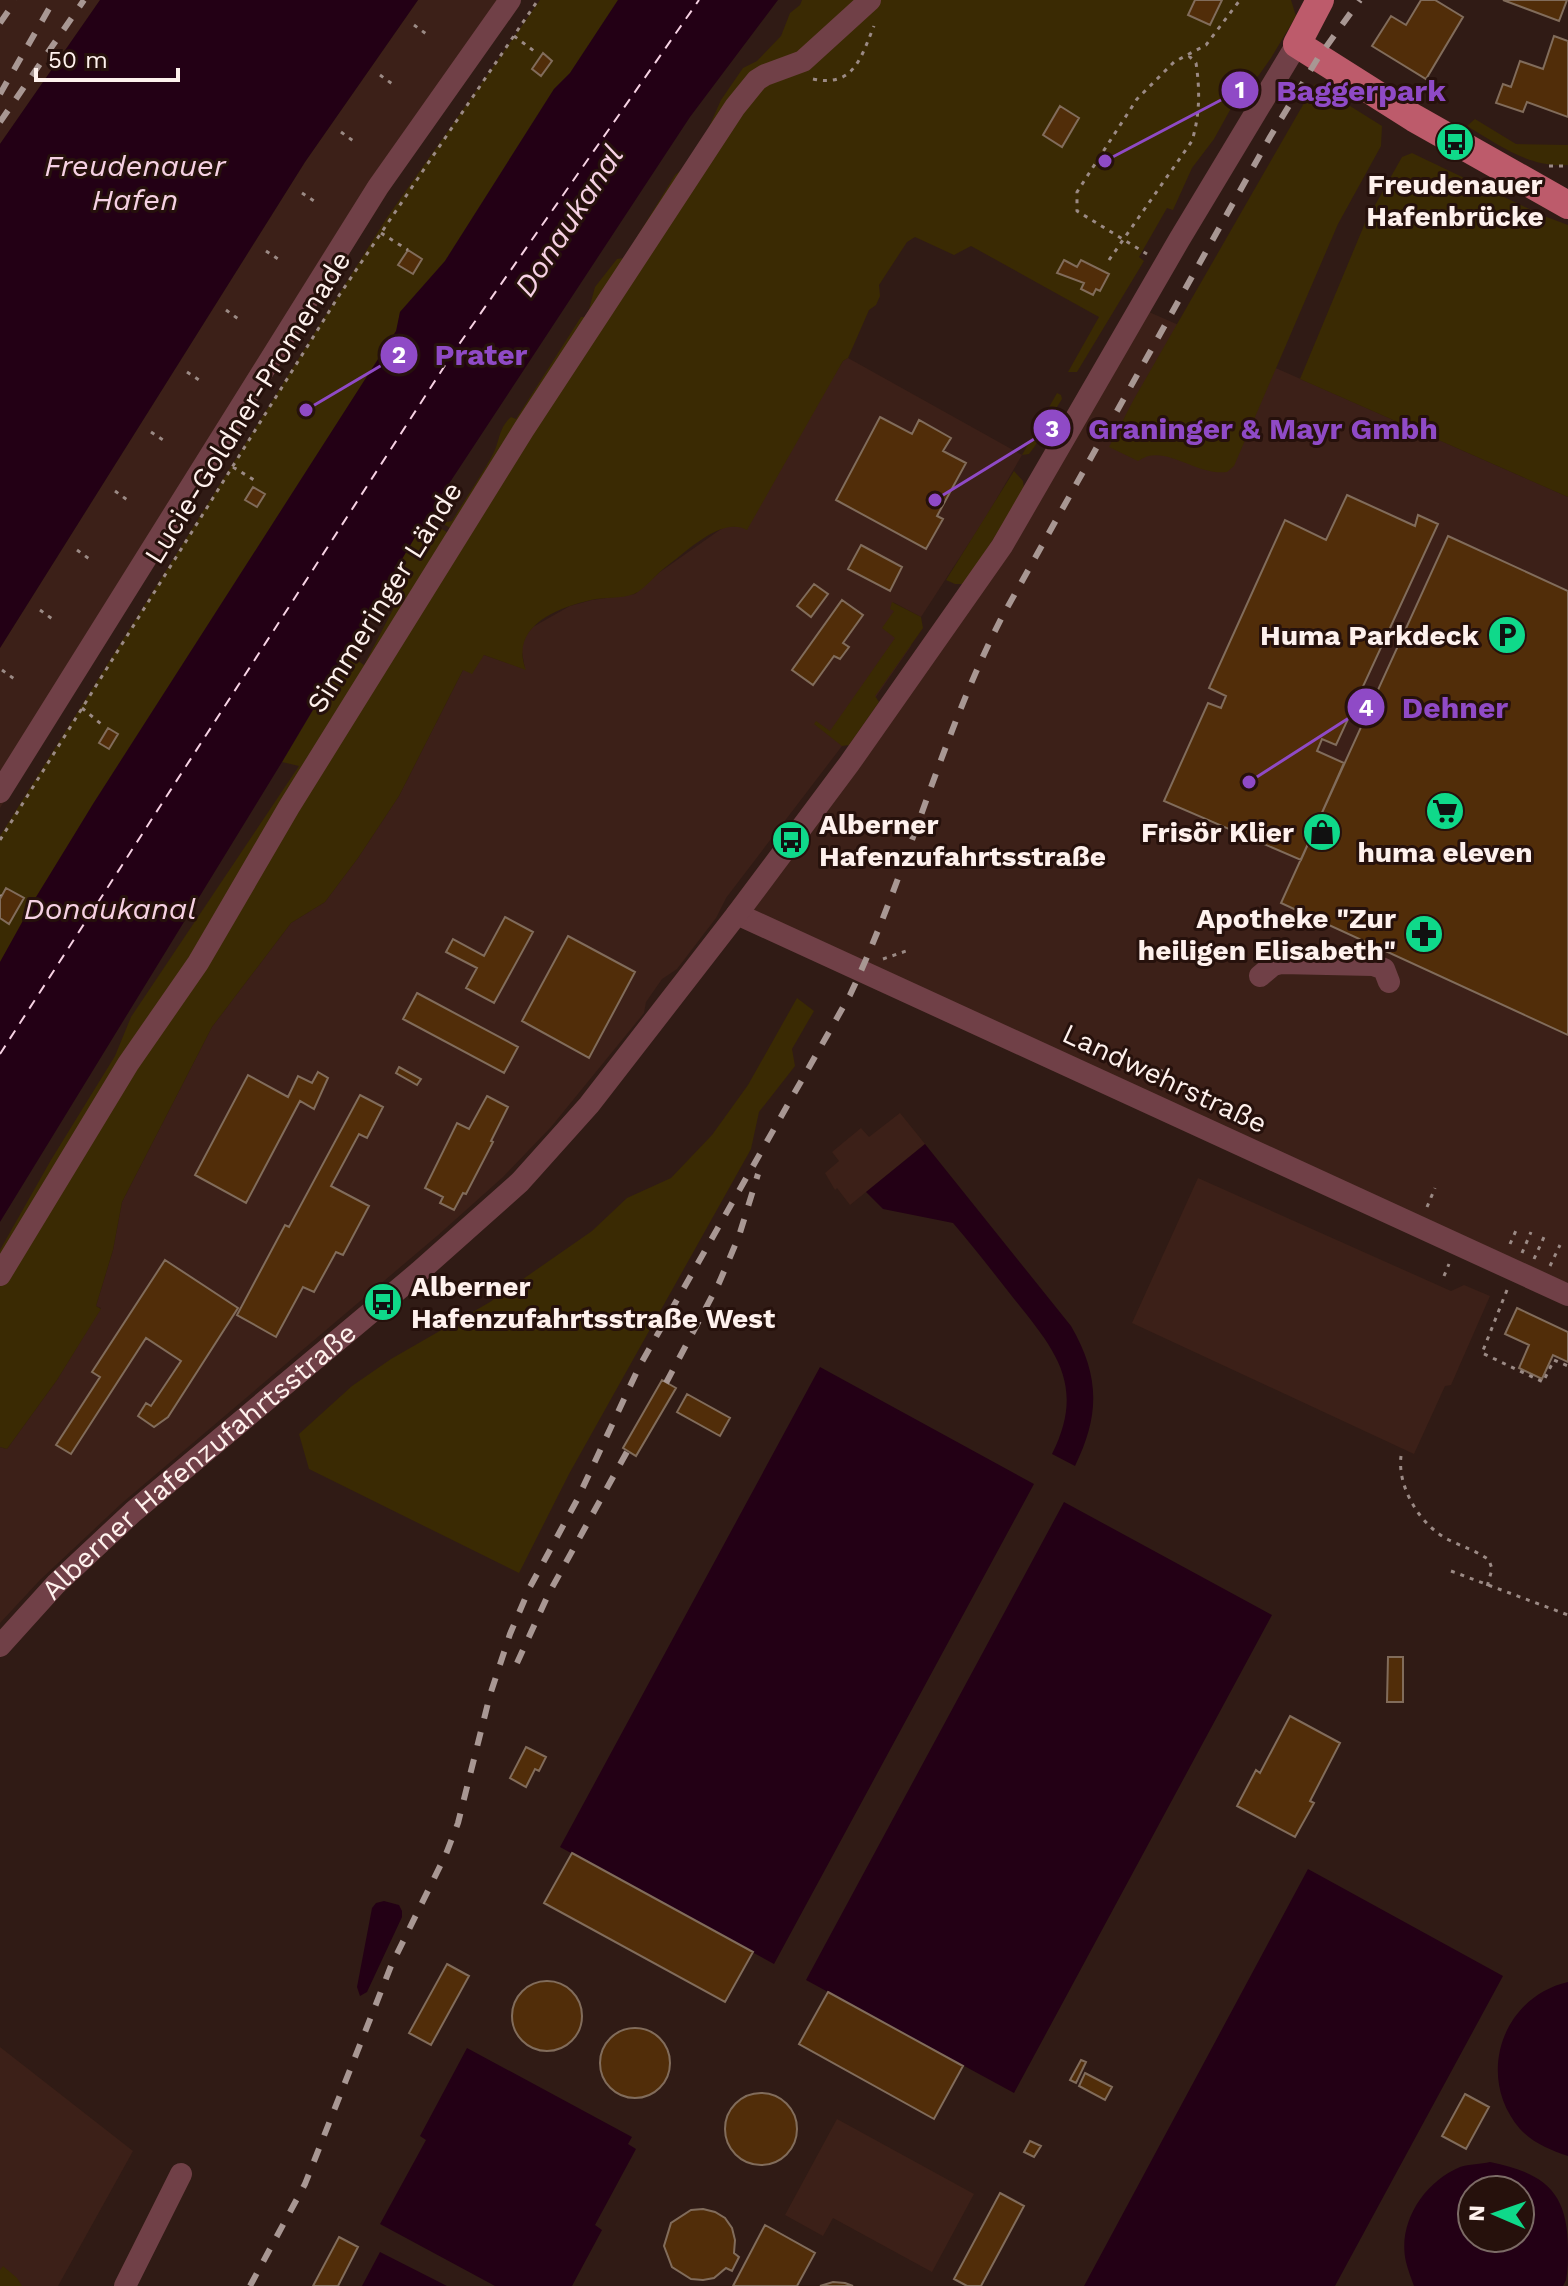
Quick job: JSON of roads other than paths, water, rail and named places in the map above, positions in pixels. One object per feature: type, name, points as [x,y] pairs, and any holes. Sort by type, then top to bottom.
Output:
[{"type":"main road","name":"Alberner Hafenzufahrtsstraße","points":[[1297,44],[1317,1]]},
{"type":"main road","points":[[1297,44],[1414,118],[1568,205]]},
{"type":"main road","points":[[1530,183],[1568,183]]},
{"type":"street","points":[[0,792],[378,187],[510,0]]},
{"type":"street","name":"Simmeringer Lände","points":[[0,1275],[128,1064],[198,963],[289,807],[483,496],[727,120],[757,80],[803,61],[874,8]]},
{"type":"street","name":"Alberner Hafenzufahrtsstraße","points":[[0,1646],[56,1584],[133,1512],[407,1282],[520,1182],[589,1105],[737,914],[928,655],[1002,546],[1297,44]]},
{"type":"street","name":"Landwehrstraße","points":[[737,914],[1568,1295]]},
{"type":"street","points":[[1260,976],[1273,965],[1281,963],[1373,965],[1384,969],[1389,982]]},
{"type":"street","points":[[125,2286],[181,2174]]},
{"type":"water","name":"Freudenauer Hafen","points":[[100,0],[418,0],[305,162],[0,648],[0,144]]},
{"type":"water","name":"Donaukanal","points":[[618,0],[778,0],[690,117],[435,505],[435,519],[425,538],[421,527],[282,762],[0,1222],[0,962],[93,804],[396,331],[400,312],[445,261],[554,89],[570,73]]},
{"type":"water","points":[[925,1144],[1071,1326],[1081,1344],[1092,1379],[1093,1396],[1089,1430],[1075,1466],[1052,1454],[1062,1429],[1066,1387],[1052,1351],[1027,1314],[953,1223],[883,1209],[866,1192]]},
{"type":"water","points":[[820,1367],[1034,1484],[774,1964],[560,1847]]},
{"type":"water","points":[[1064,1502],[1272,1615],[1014,2093],[806,1980]]},
{"type":"water","points":[[1308,1869],[1503,1976],[1335,2286],[1084,2286]]},
{"type":"water","points":[[384,1901],[399,1905],[402,1917],[367,1992],[360,1996],[357,1987],[372,1908]]},
{"type":"water","points":[[1568,1982],[1568,2156],[1542,2146],[1520,2129],[1506,2108],[1499,2086],[1498,2064],[1502,2042],[1512,2021],[1526,2004],[1545,1990]]},
{"type":"water","points":[[467,2048],[632,2137],[628,2144],[636,2149],[595,2225],[602,2230],[572,2286],[495,2286],[380,2224],[426,2140],[420,2136]]},
{"type":"water","points":[[1490,2162],[1529,2174],[1456,2174],[1456,2254],[1536,2254],[1536,2178],[1550,2188],[1564,2213],[1568,2269],[1563,2286],[1414,2286],[1404,2247],[1410,2219],[1425,2193],[1435,2183],[1464,2166]]},
{"type":"water","points":[[380,2252],[447,2286],[362,2286]]},
{"type":"railway","points":[[0,23],[16,0]]},
{"type":"railway","points":[[0,94],[54,0]]},
{"type":"railway","points":[[0,122],[84,0]]},
{"type":"railway","points":[[250,2286],[305,2184],[391,1966],[446,1854],[458,1823],[490,1695],[510,1634],[530,1587],[577,1500],[639,1367],[850,995],[890,901],[960,710],[1002,617],[1270,137],[1318,58],[1360,0]]},
{"type":"railway","points":[[666,1383],[719,1283],[739,1236],[758,1174]]},
{"type":"railway","points":[[517,1663],[549,1593],[628,1450]]},
{"type":"place","name":"Freudenauer Hafenbrücke","points":[[1455,142]]},
{"type":"place","name":"Baggerpark","points":[[1105,161]]},
{"type":"place","name":"Prater","points":[[306,410]]},
{"type":"place","name":"Graninger & Mayr Gmbh","points":[[935,500]]},
{"type":"place","name":"Huma Parkdeck","points":[[1507,635]]},
{"type":"place","name":"Dehner","points":[[1249,782]]},
{"type":"place","name":"huma eleven","points":[[1445,811]]},
{"type":"place","name":"Frisör Klier","points":[[1322,832]]},
{"type":"place","name":"Alberner Hafenzufahrtsstraße","points":[[791,840]]},
{"type":"place","name":"Apotheke \"Zur heiligen Elisabeth\"","points":[[1424,934]]},
{"type":"place","name":"Alberner Hafenzufahrtsstraße West","points":[[383,1302]]}]
